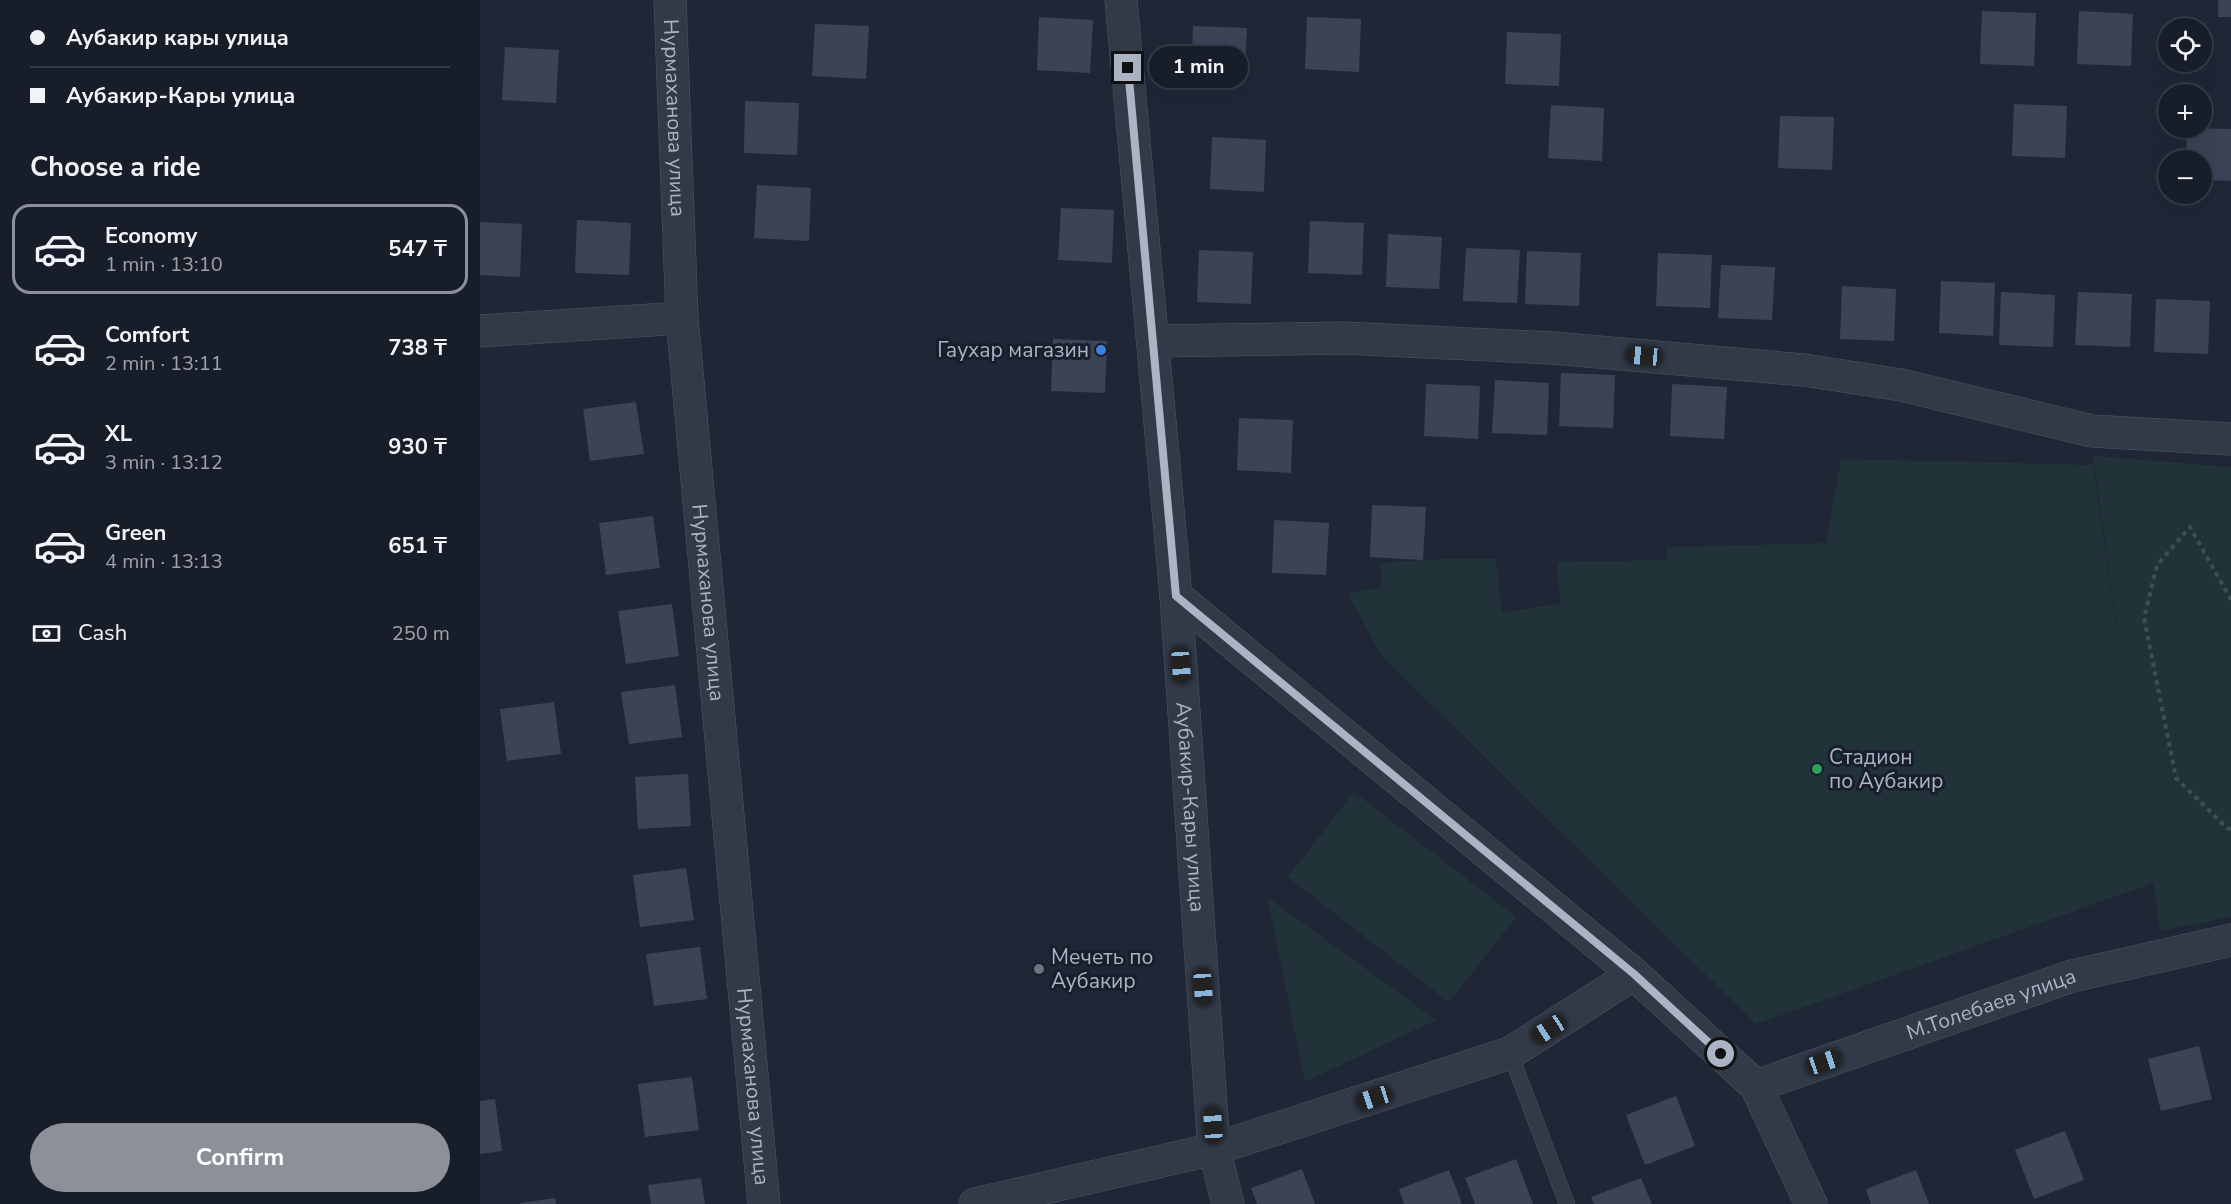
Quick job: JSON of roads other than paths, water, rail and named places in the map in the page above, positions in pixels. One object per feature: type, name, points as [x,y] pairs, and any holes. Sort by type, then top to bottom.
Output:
[{"type":"street","name":"Нурмаханова улица","points":[[670,0],[682,318],[764,1204]]},
{"type":"street","name":"Аубакир-Кары улица","points":[[1121,0],[1176,596],[1214,1149],[1228,1204]]},
{"type":"street","points":[[480,331],[682,318]]},
{"type":"street","points":[[1153,341],[1344,338],[1553,348],[1782,368],[1901,385],[2092,431],[2231,439]]},
{"type":"street","points":[[1176,596],[1634,974],[1756,1086],[1811,1204]]},
{"type":"street","name":"М.Толебаев улица","points":[[1756,1086],[2072,976],[2231,940]]},
{"type":"street","points":[[977,1204],[1214,1149],[1510,1053],[1634,974]]},
{"type":"lane","points":[[1510,1053],[1568,1204]]},
{"type":"place","name":"Гаухар магазин","points":[[1101,350]]},
{"type":"place","name":"Стадион по Аубакир","points":[[1817,769]]},
{"type":"place","name":"Мечеть по Аубакир","points":[[1039,969]]}]
